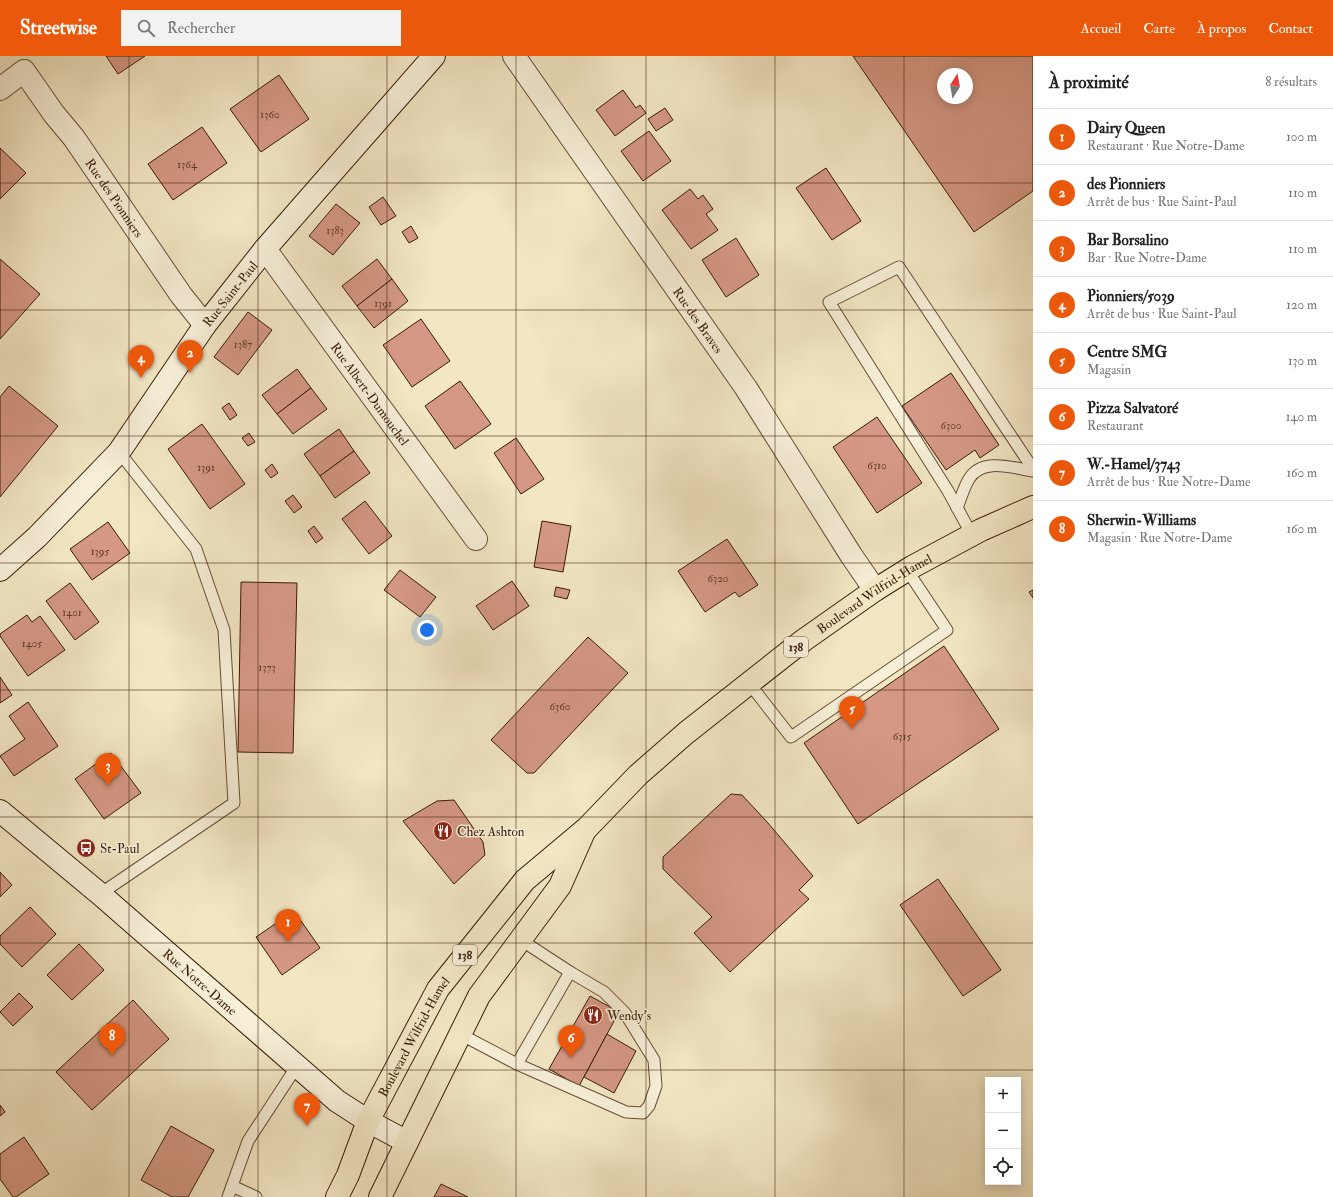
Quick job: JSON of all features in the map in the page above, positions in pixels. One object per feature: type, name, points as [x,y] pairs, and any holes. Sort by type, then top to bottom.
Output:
[{"type":"main road","name":"Boulevard Wilfrid-Hamel","points":[[337,1197],[348,1175],[368,1121],[438,989],[525,880],[587,828],[638,775],[686,733],[804,640],[875,590],[907,570],[972,534],[1033,507]]},
{"type":"main road","name":"Boulevard Wilfrid-Hamel","points":[[380,1197],[479,996],[560,886],[587,828]]},
{"type":"street","name":"Rue Saint-Paul","points":[[0,570],[37,537],[118,452],[205,325],[265,249],[434,56]]},
{"type":"street","name":"Rue des Braves","points":[[514,56],[746,388],[851,555],[875,590]]},
{"type":"street","name":"Rue des Pionniers","points":[[0,89],[19,63],[54,114],[74,138],[181,295],[205,325]]},
{"type":"street","name":"Rue Albert-Dumouchel","points":[[265,249],[476,539]]},
{"type":"street","name":"Rue Notre-Dame","points":[[0,811],[100,894],[337,1101],[368,1121],[407,1142]]},
{"type":"lane","points":[[972,534],[948,491],[829,302],[899,267],[1033,470]]},
{"type":"lane","points":[[100,894],[234,803],[224,630],[196,549],[118,452]]},
{"type":"lane","points":[[957,508],[969,479],[974,472],[980,468],[989,465],[997,465],[1033,470]]},
{"type":"lane","points":[[749,684],[791,737],[947,630],[907,570]]},
{"type":"lane","points":[[460,1034],[517,1064],[626,1112],[643,1113],[649,1106],[656,1086],[654,1060],[625,1013],[604,992],[521,940]]},
{"type":"lane","points":[[517,1064],[570,972]]},
{"type":"lane","points":[[228,1197],[248,1141],[297,1066]]},
{"type":"lane","points":[[232,1186],[256,1197]]},
{"type":"building","points":[[106,56],[145,56],[118,74]]},
{"type":"building","points":[[853,56],[1033,56],[1033,191],[974,232]]},
{"type":"building","points":[[279,75],[309,119],[261,152],[230,109]]},
{"type":"building","points":[[623,90],[636,108],[640,105],[646,113],[615,136],[596,110]]},
{"type":"building","points":[[665,108],[673,120],[656,131],[648,119]]},
{"type":"building","points":[[202,127],[227,163],[173,200],[148,164]]},
{"type":"building","points":[[649,131],[671,161],[643,181],[621,151]]},
{"type":"building","points":[[0,148],[26,173],[0,199]]},
{"type":"building","points":[[826,168],[861,221],[832,240],[796,188]]},
{"type":"building","points":[[690,189],[698,199],[703,195],[713,209],[706,214],[718,230],[691,249],[662,210]]},
{"type":"building","points":[[383,197],[396,216],[381,225],[369,207]]},
{"type":"building","points":[[336,204],[360,223],[333,255],[309,236]]},
{"type":"building","points":[[411,226],[418,238],[409,243],[402,232]]},
{"type":"building","points":[[736,238],[759,275],[726,297],[702,260]]},
{"type":"building","points":[[0,259],[40,294],[0,339]]},
{"type":"building","points":[[377,259],[392,279],[357,306],[342,286]]},
{"type":"building","points":[[392,279],[408,301],[374,328],[357,306]]},
{"type":"building","points":[[248,312],[272,330],[238,375],[214,357]]},
{"type":"building","points":[[421,319],[450,361],[412,387],[383,345]]},
{"type":"building","points":[[297,369],[311,388],[277,414],[262,395]]},
{"type":"building","points":[[951,373],[999,445],[980,458],[975,450],[946,470],[902,406]]},
{"type":"building","points":[[460,381],[491,424],[455,449],[425,406]]},
{"type":"building","points":[[9,386],[58,426],[0,497],[0,397]]},
{"type":"building","points":[[311,388],[327,409],[293,434],[277,414]]},
{"type":"building","points":[[229,403],[237,415],[230,420],[222,408]]},
{"type":"building","points":[[877,417],[922,483],[877,513],[833,447]]},
{"type":"building","points":[[202,424],[245,484],[210,509],[168,449]]},
{"type":"building","points":[[339,429],[354,451],[320,476],[304,454]]},
{"type":"building","points":[[249,433],[255,442],[248,446],[242,438]]},
{"type":"building","points":[[516,438],[544,479],[521,494],[494,453]]},
{"type":"building","points":[[354,451],[370,473],[335,498],[320,476]]},
{"type":"building","points":[[272,464],[278,473],[271,478],[265,470]]},
{"type":"building","points":[[293,495],[302,507],[294,513],[285,501]]},
{"type":"building","points":[[365,501],[392,536],[369,554],[342,519]]},
{"type":"building","points":[[542,521],[571,526],[563,572],[534,567]]},
{"type":"building","points":[[108,522],[130,553],[92,580],[70,549]]},
{"type":"building","points":[[314,526],[323,538],[316,543],[308,531]]},
{"type":"building","points":[[727,539],[758,585],[739,597],[735,592],[705,612],[678,571]]},
{"type":"building","points":[[400,570],[436,597],[420,617],[384,590]]},
{"type":"building","points":[[512,581],[529,606],[493,630],[476,606]]},
{"type":"building","points":[[241,582],[297,583],[293,753],[238,752]]},
{"type":"building","points":[[70,583],[99,622],[75,640],[46,601]]},
{"type":"building","points":[[556,587],[570,590],[567,599],[554,596]]},
{"type":"building","points":[[1033,590],[1033,598],[1029,592]]},
{"type":"building","points":[[27,615],[32,622],[40,616],[65,650],[28,676],[0,636],[0,634]]},
{"type":"building","points":[[588,637],[628,673],[534,773],[527,773],[491,740]]},
{"type":"building","points":[[944,646],[999,729],[858,824],[804,743]]},
{"type":"building","points":[[0,677],[12,695],[0,703]]},
{"type":"building","points":[[28,702],[58,746],[14,776],[0,756],[25,739],[9,716]]},
{"type":"building","points":[[111,753],[141,793],[104,819],[75,779]]},
{"type":"building","points":[[731,794],[742,795],[813,876],[799,890],[809,899],[730,972],[694,933],[712,917],[663,869],[663,857]]},
{"type":"building","name":"Chez Ashton","points":[[454,800],[483,842],[485,855],[454,884],[403,821],[437,801]]},
{"type":"building","points":[[0,872],[12,885],[0,897]]},
{"type":"building","points":[[938,879],[1001,970],[963,996],[900,905]]},
{"type":"building","points":[[30,907],[56,934],[22,967],[0,944],[0,936]]},
{"type":"building","points":[[294,911],[320,948],[282,975],[256,937]]},
{"type":"building","points":[[79,944],[104,970],[72,1000],[47,975]]},
{"type":"building","points":[[19,993],[33,1007],[13,1026],[0,1012]]},
{"type":"building","points":[[590,996],[619,1012],[579,1086],[549,1069]]},
{"type":"building","points":[[133,1000],[169,1039],[92,1110],[56,1072]]},
{"type":"building","points":[[607,1034],[636,1051],[614,1093],[584,1077]]},
{"type":"building","points":[[0,1105],[5,1112],[0,1116]]},
{"type":"building","points":[[171,1126],[214,1150],[188,1197],[172,1197],[141,1180]]},
{"type":"building","points":[[24,1137],[49,1174],[16,1197],[13,1197],[0,1179],[0,1154]]},
{"type":"building","points":[[441,1184],[468,1197],[434,1197]]},
{"type":"place","name":"des Pionniers","points":[[190,373]]},
{"type":"place","name":"Pionniers/5039","points":[[141,378]]},
{"type":"place","name":"Centre SMG","points":[[852,729]]},
{"type":"place","name":"Bar Borsalino","points":[[108,786]]},
{"type":"place","name":"Chez Ashton","points":[[443,831]]},
{"type":"place","name":"St-Paul","points":[[86,848]]},
{"type":"place","name":"Dairy Queen","points":[[288,942]]},
{"type":"place","name":"Wendy's","points":[[593,1015]]},
{"type":"place","name":"Sherwin-Williams","points":[[112,1056]]},
{"type":"place","name":"Pizza Salvatoré","points":[[571,1058]]},
{"type":"place","name":"W.-Hamel/3743","points":[[307,1126]]}]
